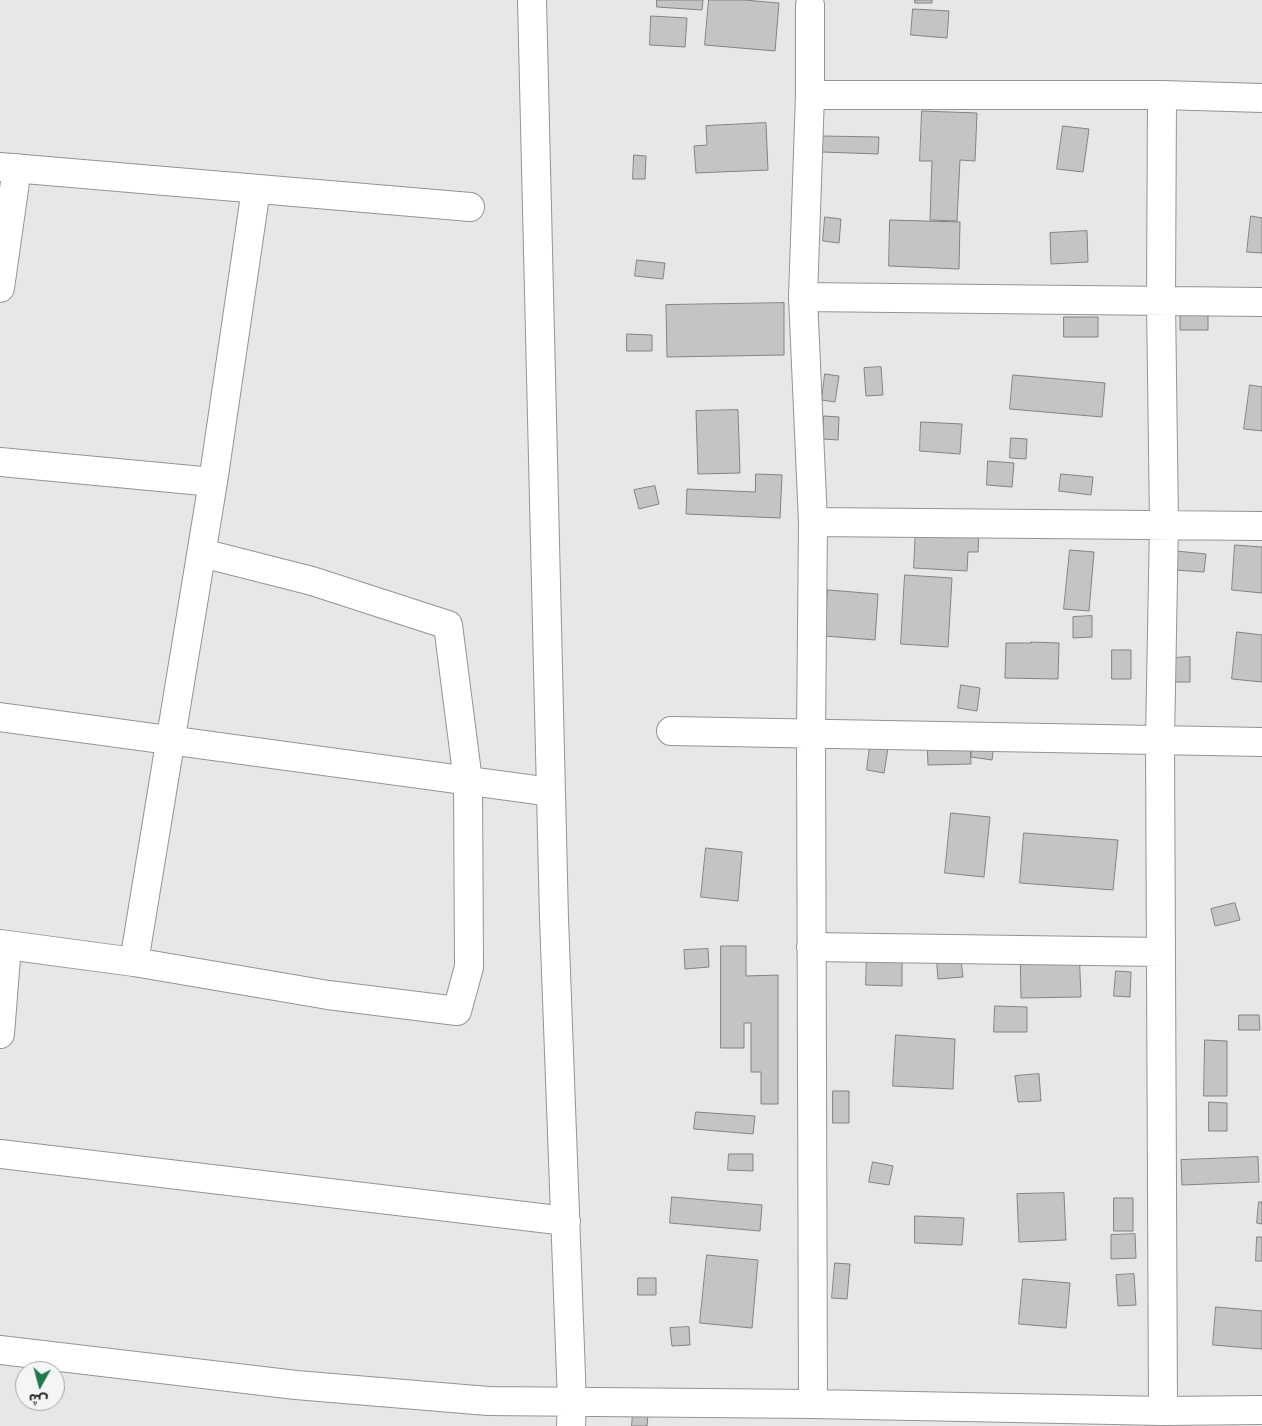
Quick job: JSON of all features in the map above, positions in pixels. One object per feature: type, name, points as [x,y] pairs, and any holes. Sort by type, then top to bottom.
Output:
[{"type":"street","points":[[532,0],[552,792],[572,1414]]},
{"type":"street","points":[[810,5],[810,95],[802,297],[813,522],[811,734],[813,1404]]},
{"type":"street","points":[[810,95],[1262,98]]},
{"type":"street","points":[[1162,96],[1161,301],[1164,524],[1160,740],[1163,1411]]},
{"type":"street","points":[[0,288],[8,167],[470,207]]},
{"type":"street","points":[[134,962],[202,553],[256,189]]},
{"type":"street","points":[[802,297],[1262,302]]},
{"type":"street","points":[[0,462],[213,482]]},
{"type":"street","points":[[813,522],[1262,526]]},
{"type":"street","points":[[0,1034],[4,944],[134,962],[328,995],[457,1012],[469,967],[468,781],[448,625],[312,581],[202,553]]},
{"type":"street","points":[[0,717],[552,792]]},
{"type":"street","points":[[671,732],[1262,742]]},
{"type":"street","points":[[811,947],[1161,952]]},
{"type":"street","points":[[0,1154],[566,1221]]},
{"type":"street","points":[[0,1350],[296,1385],[488,1401],[572,1414],[813,1404],[853,1415],[1163,1411],[1203,1418],[1262,1410]]},
{"type":"building","points":[[657,0],[703,0],[702,10],[657,7]]},
{"type":"building","points":[[709,0],[779,3],[775,51],[705,45]]},
{"type":"building","points":[[915,0],[932,0],[932,3],[915,3]]},
{"type":"building","points":[[913,9],[949,11],[947,38],[911,35]]},
{"type":"building","points":[[651,16],[687,18],[685,47],[650,45]]},
{"type":"building","points":[[922,111],[977,113],[975,161],[960,160],[957,221],[930,220],[932,161],[920,161]]},
{"type":"building","points":[[766,123],[768,170],[696,173],[694,146],[707,145],[706,126]]},
{"type":"building","points":[[1063,126],[1089,129],[1083,172],[1057,169]]},
{"type":"building","points":[[822,136],[879,137],[878,154],[822,152]]},
{"type":"building","points":[[634,155],[646,156],[645,179],[633,179]]},
{"type":"building","points":[[1251,216],[1262,218],[1262,253],[1247,252]]},
{"type":"building","points":[[825,217],[841,219],[839,243],[823,241]]},
{"type":"building","points":[[890,220],[960,222],[959,269],[889,266]]},
{"type":"building","points":[[1087,231],[1088,262],[1051,264],[1050,233]]},
{"type":"building","points":[[637,260],[665,263],[663,279],[635,276]]},
{"type":"building","points":[[784,303],[784,355],[667,357],[666,305]]},
{"type":"building","points":[[1208,310],[1208,330],[1180,330],[1180,311]]},
{"type":"building","points":[[1064,317],[1098,317],[1098,337],[1064,337]]},
{"type":"building","points":[[627,334],[652,335],[652,351],[627,351]]},
{"type":"building","points":[[881,367],[883,395],[866,396],[864,368]]},
{"type":"building","points":[[825,374],[839,376],[835,402],[822,400]]},
{"type":"building","points":[[1013,375],[1105,383],[1102,417],[1010,409]]},
{"type":"building","points":[[1250,385],[1262,387],[1262,431],[1244,429]]},
{"type":"building","points":[[738,410],[740,473],[698,474],[696,411]]},
{"type":"building","points":[[824,416],[839,417],[838,440],[823,439]]},
{"type":"building","points":[[921,422],[962,424],[960,454],[920,451]]},
{"type":"building","points":[[1011,438],[1027,439],[1026,459],[1010,458]]},
{"type":"building","points":[[988,461],[1014,463],[1012,487],[987,485]]},
{"type":"building","points":[[756,474],[782,475],[780,518],[686,514],[687,489],[755,492]]},
{"type":"building","points":[[1061,474],[1093,477],[1091,495],[1059,491]]},
{"type":"building","points":[[655,486],[659,504],[639,509],[634,490]]},
{"type":"building","points":[[916,527],[979,531],[978,552],[968,552],[967,571],[914,568]]},
{"type":"building","points":[[1235,545],[1262,547],[1262,593],[1232,590]]},
{"type":"building","points":[[1070,550],[1094,552],[1089,611],[1064,609]]},
{"type":"building","points":[[1176,551],[1206,554],[1204,572],[1174,570]]},
{"type":"building","points":[[905,575],[952,578],[948,647],[901,644]]},
{"type":"building","points":[[828,590],[878,594],[875,640],[825,636]]},
{"type":"building","points":[[1092,616],[1092,637],[1073,638],[1073,617]]},
{"type":"building","points":[[1237,632],[1262,635],[1262,682],[1232,679]]},
{"type":"building","points":[[1006,643],[1059,643],[1058,679],[1005,678]]},
{"type":"building","points":[[1112,650],[1131,650],[1131,679],[1112,679]]},
{"type":"building","points":[[1190,657],[1190,682],[1175,682],[1174,658]]},
{"type":"building","points":[[961,685],[980,688],[977,711],[958,708]]},
{"type":"building","points":[[970,740],[971,764],[928,765],[927,741]]},
{"type":"building","points":[[973,742],[994,745],[992,760],[971,757]]},
{"type":"building","points":[[870,746],[888,748],[884,773],[867,770]]},
{"type":"building","points":[[951,813],[990,817],[984,877],[945,873]]},
{"type":"building","points":[[1024,833],[1118,840],[1113,890],[1020,883]]},
{"type":"building","points":[[706,848],[742,852],[738,901],[701,897]]},
{"type":"building","points":[[1235,903],[1240,920],[1215,926],[1211,909]]},
{"type":"building","points":[[721,946],[746,946],[746,976],[778,975],[778,1104],[761,1104],[761,1072],[751,1072],[751,1023],[744,1023],[744,1048],[721,1048]]},
{"type":"building","points":[[867,948],[902,949],[902,986],[866,985]]},
{"type":"building","points":[[1079,948],[1081,997],[1021,998],[1020,949]]},
{"type":"building","points":[[708,949],[709,967],[685,969],[684,950]]},
{"type":"building","points":[[960,951],[963,977],[938,979],[936,953]]},
{"type":"building","points":[[1116,971],[1131,972],[1130,997],[1114,996]]},
{"type":"building","points":[[995,1006],[1027,1007],[1027,1032],[994,1032]]},
{"type":"building","points":[[1239,1015],[1259,1015],[1260,1030],[1239,1030]]},
{"type":"building","points":[[896,1035],[955,1039],[953,1089],[893,1086]]},
{"type":"building","points":[[1205,1040],[1227,1041],[1227,1096],[1204,1096]]},
{"type":"building","points":[[1039,1074],[1041,1101],[1018,1102],[1015,1076]]},
{"type":"building","points":[[833,1091],[849,1091],[849,1123],[833,1123]]},
{"type":"building","points":[[1209,1102],[1227,1103],[1227,1131],[1209,1131]]},
{"type":"building","points":[[696,1112],[755,1116],[753,1134],[694,1129]]},
{"type":"building","points":[[729,1154],[753,1154],[753,1171],[728,1170]]},
{"type":"building","points":[[1258,1157],[1259,1182],[1182,1185],[1181,1160]]},
{"type":"building","points":[[873,1162],[893,1166],[889,1185],[869,1182]]},
{"type":"building","points":[[1064,1193],[1066,1240],[1019,1242],[1017,1194]]},
{"type":"building","points":[[672,1197],[762,1205],[760,1231],[670,1223]]},
{"type":"building","points":[[1114,1198],[1133,1198],[1133,1231],[1114,1231]]},
{"type":"building","points":[[1259,1202],[1262,1202],[1262,1224],[1257,1223]]},
{"type":"building","points":[[915,1216],[964,1218],[962,1245],[915,1243]]},
{"type":"building","points":[[1135,1234],[1136,1258],[1111,1259],[1111,1235]]},
{"type":"building","points":[[1257,1237],[1262,1237],[1262,1261],[1256,1261]]},
{"type":"building","points":[[707,1255],[758,1260],[752,1328],[700,1323]]},
{"type":"building","points":[[835,1263],[850,1264],[847,1299],[832,1298]]},
{"type":"building","points":[[1134,1274],[1136,1305],[1118,1306],[1116,1275]]},
{"type":"building","points":[[638,1278],[656,1278],[656,1295],[638,1295]]},
{"type":"building","points":[[1023,1279],[1070,1283],[1066,1328],[1019,1324]]},
{"type":"building","points":[[1216,1307],[1262,1311],[1262,1349],[1213,1345]]},
{"type":"building","points":[[689,1327],[690,1345],[672,1346],[670,1328]]},
{"type":"building","points":[[633,1413],[648,1414],[647,1426],[632,1426]]}]
